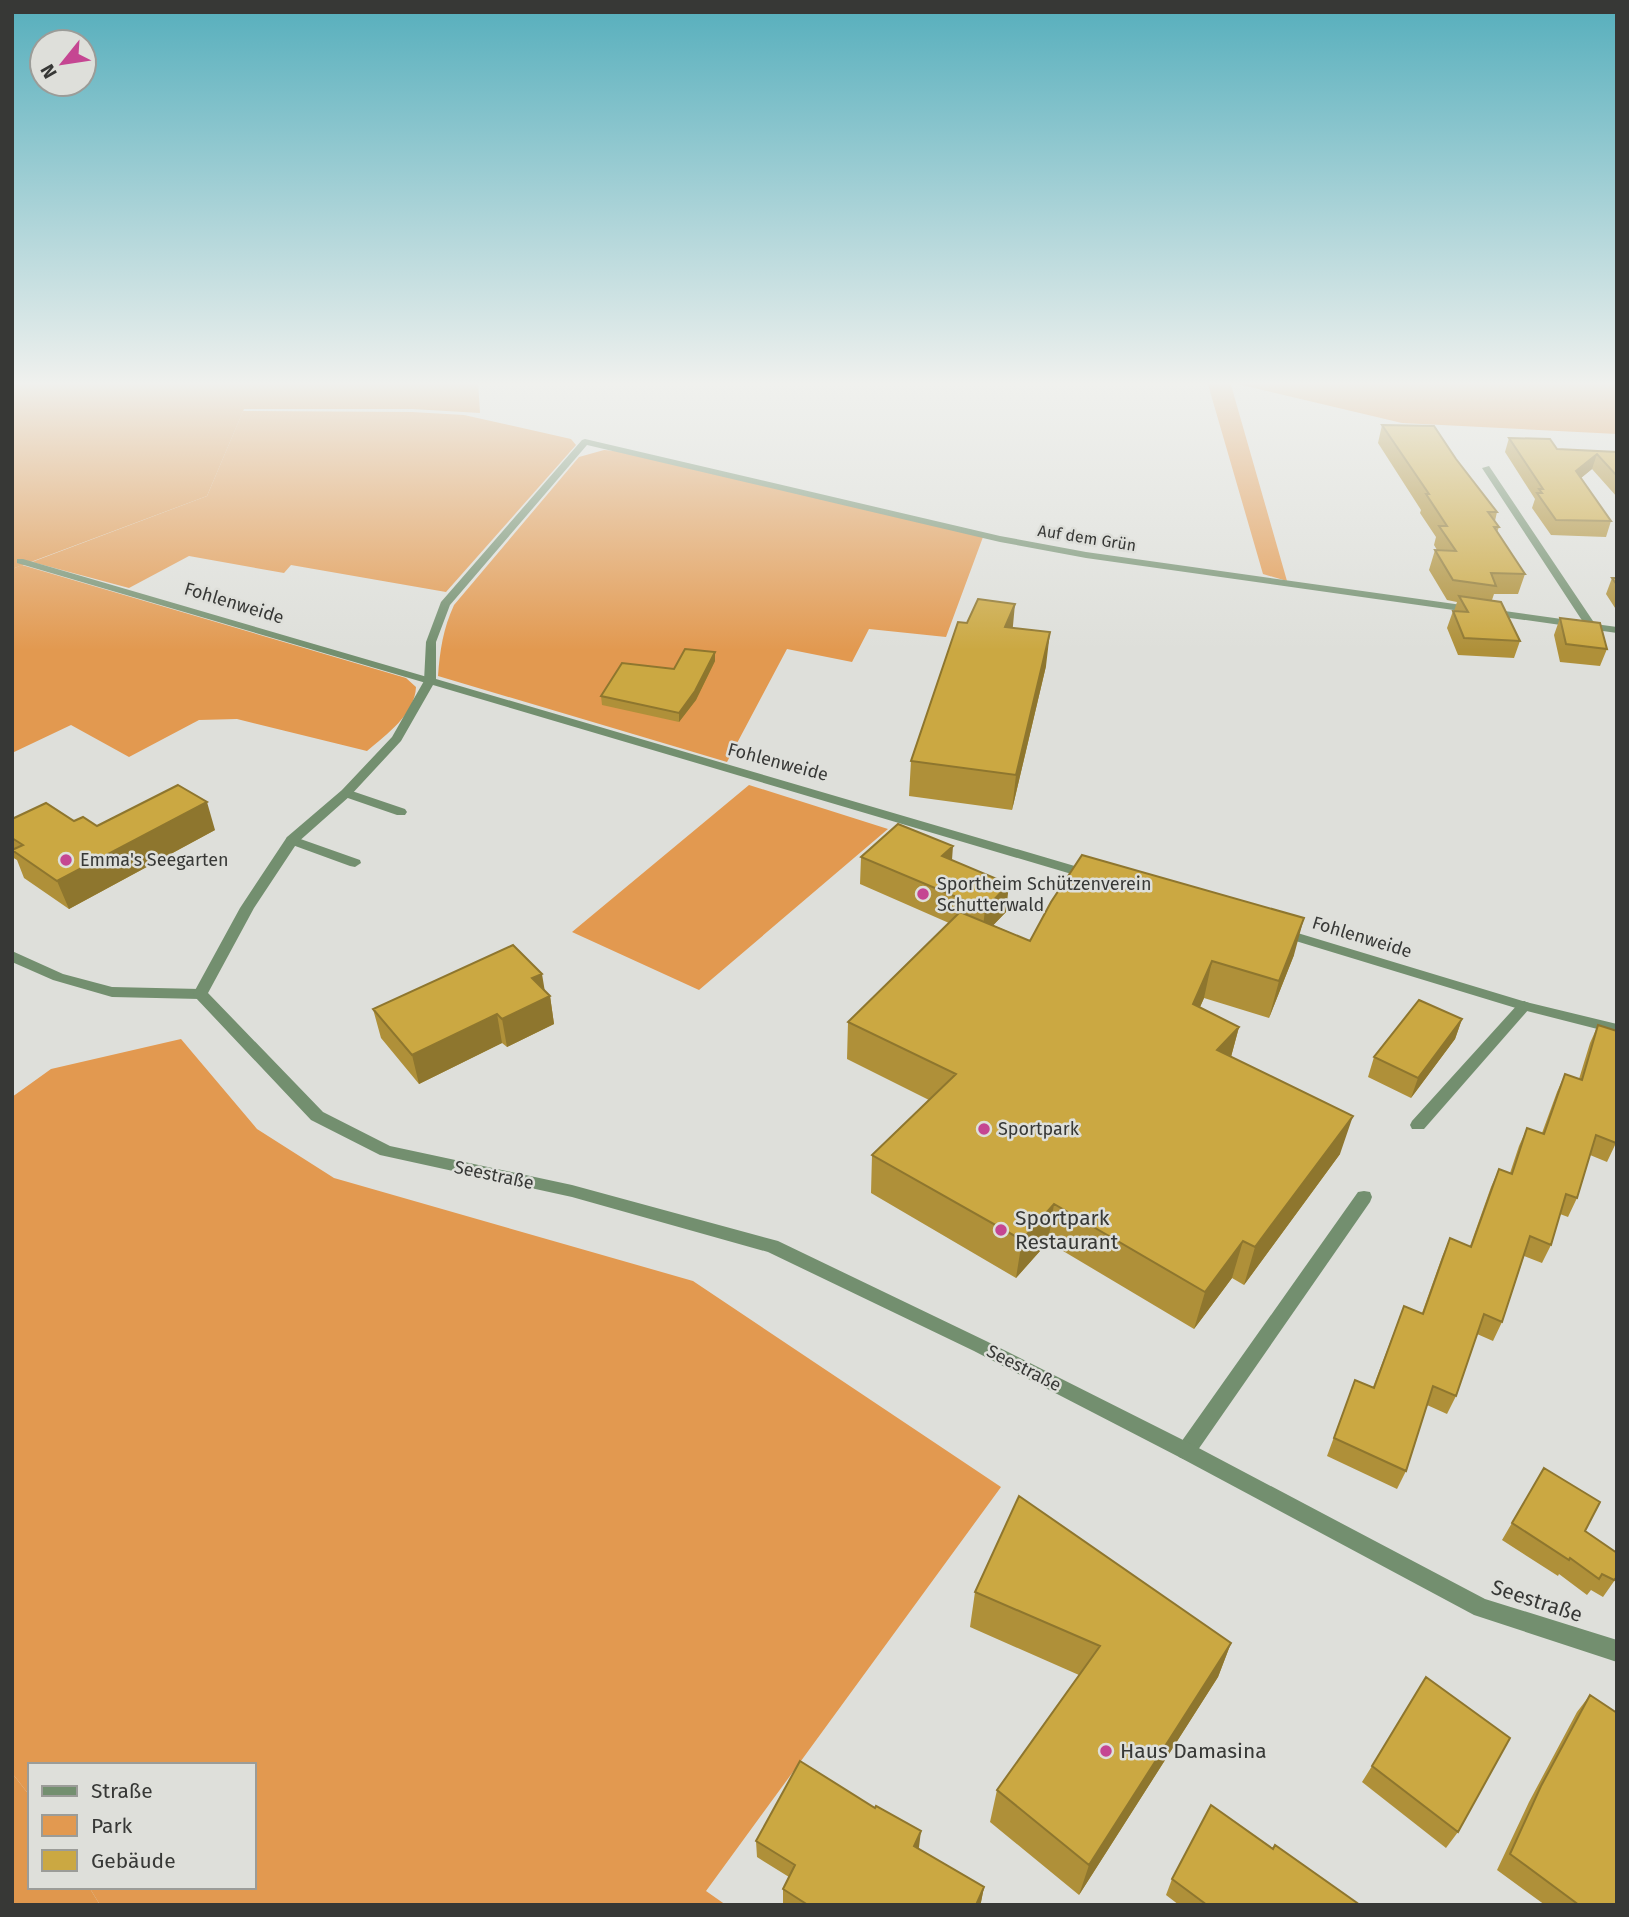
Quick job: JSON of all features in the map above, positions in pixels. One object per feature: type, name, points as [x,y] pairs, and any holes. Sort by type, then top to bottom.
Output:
[{"type":"street","name":"Auf dem Grün","points":[[430,681],[431,642],[445,604],[560,470]]},
{"type":"street","name":"Auf dem Grün","points":[[707,470],[1000,539],[1086,555],[1617,630]]},
{"type":"street","points":[[1488,470],[1591,626]]},
{"type":"street","name":"Fohlenweide","points":[[20,561],[736,771],[801,787],[1109,880]]},
{"type":"street","points":[[12,956],[58,978],[112,992],[200,994],[247,908],[292,840],[346,793],[397,739],[430,681]]},
{"type":"street","points":[[346,793],[401,812]]},
{"type":"street","points":[[292,840],[355,863]]},
{"type":"street","name":"Fohlenweide","points":[[1269,929],[1524,1006],[1617,1029]]},
{"type":"street","name":"Seestraße","points":[[200,994],[317,1116],[386,1151],[572,1191],[772,1246],[980,1346],[1186,1451],[1481,1608],[1617,1651]]},
{"type":"street","points":[[1418,1125],[1524,1006]]},
{"type":"street","points":[[1186,1451],[1364,1198]]},
{"type":"green space","points":[[218,470],[553,470],[446,592],[291,565],[284,573],[189,556],[129,588],[32,562],[207,496]]},
{"type":"green space","points":[[568,470],[699,470],[983,537],[946,637],[869,629],[852,662],[787,649],[727,762],[438,676],[443,640],[454,605]]},
{"type":"green space","points":[[1233,470],[1255,470],[1287,581],[1263,574]]},
{"type":"green space","points":[[22,565],[406,678],[416,687],[411,706],[398,723],[367,751],[237,719],[199,720],[129,757],[71,725],[12,753],[12,569]]},
{"type":"green space","points":[[749,785],[888,829],[699,990],[572,932]]},
{"type":"green space","points":[[181,1039],[257,1129],[334,1178],[693,1281],[1001,1487],[706,1891],[726,1905],[100,1905],[90,1889],[256,1889],[256,1763],[28,1763],[28,1793],[12,1773],[12,1097],[51,1069]]},
{"type":"shaded area","points":[[12,470],[218,470],[207,496],[12,569]]},
{"type":"shaded area","points":[[12,1773],[28,1793],[28,1889],[90,1889],[100,1905],[12,1905]]},
{"type":"building","points":[[1413,470],[1465,470],[1497,512],[1488,512],[1499,527],[1494,527],[1525,574],[1491,573],[1496,586],[1453,580],[1435,550],[1456,551],[1439,526],[1447,526],[1426,494],[1429,494]]},
{"type":"building","points":[[1531,470],[1577,470],[1611,521],[1556,520],[1537,493],[1542,493],[1539,489],[1543,489]]},
{"type":"building","points":[[1459,596],[1501,602],[1520,641],[1464,638],[1453,611],[1468,612]]},
{"type":"building","points":[[978,599],[1015,604],[1005,627],[1050,632],[1016,775],[911,761],[958,622],[967,623]]},
{"type":"building","points":[[1560,618],[1600,623],[1607,649],[1566,644]]},
{"type":"building","points":[[685,649],[715,652],[695,691],[679,713],[601,696],[622,663],[674,669]]},
{"type":"building","points":[[178,785],[207,802],[57,881],[12,850],[23,845],[12,838],[12,819],[46,803],[74,821],[83,817],[97,826]]},
{"type":"building","points":[[898,824],[953,846],[942,856],[1009,884],[985,909],[861,857]]},
{"type":"building","points":[[1082,855],[1304,918],[1279,981],[1212,961],[1193,1004],[1239,1027],[1217,1050],[1353,1116],[1255,1247],[1243,1241],[1205,1292],[1054,1204],[1022,1240],[872,1155],[956,1074],[848,1022],[960,912],[1030,941],[1051,902]]},
{"type":"building","points":[[513,945],[542,974],[532,978],[550,996],[502,1019],[497,1014],[412,1055],[373,1009]]},
{"type":"building","points":[[1419,1000],[1462,1019],[1418,1078],[1374,1057]]},
{"type":"building","points":[[1598,1025],[1617,1031],[1616,1143],[1596,1135],[1577,1198],[1566,1194],[1551,1245],[1530,1236],[1502,1322],[1484,1314],[1456,1396],[1433,1386],[1406,1471],[1334,1438],[1355,1380],[1374,1388],[1404,1306],[1423,1314],[1450,1238],[1471,1247],[1499,1169],[1512,1174],[1527,1128],[1544,1134],[1565,1074],[1582,1080]]},
{"type":"building","points":[[1544,1468],[1600,1502],[1585,1531],[1617,1553],[1617,1577],[1614,1580],[1602,1574],[1599,1579],[1512,1523]]},
{"type":"building","name":"Haus Damasina","points":[[1019,1496],[1231,1643],[1089,1865],[997,1790],[1100,1646],[975,1592]]},
{"type":"building","points":[[1426,1677],[1510,1738],[1458,1832],[1372,1766]]},
{"type":"building","points":[[1590,1695],[1617,1713],[1617,1905],[1579,1905],[1510,1854],[1541,1786]]},
{"type":"building","points":[[800,1761],[875,1808],[876,1806],[921,1831],[914,1846],[984,1887],[976,1905],[808,1905],[783,1889],[795,1865],[756,1841]]},
{"type":"building","points":[[1211,1805],[1273,1849],[1275,1845],[1360,1905],[1207,1905],[1172,1879]]},
{"type":"place","name":"Emma's Seegarten","points":[[66,860]]},
{"type":"place","name":"Sportheim Schützenverein Schutterwald","points":[[923,894]]},
{"type":"place","name":"Sportpark","points":[[984,1129]]},
{"type":"place","name":"Sportpark Restaurant","points":[[1001,1230]]},
{"type":"place","name":"Haus Damasina","points":[[1106,1751]]}]
